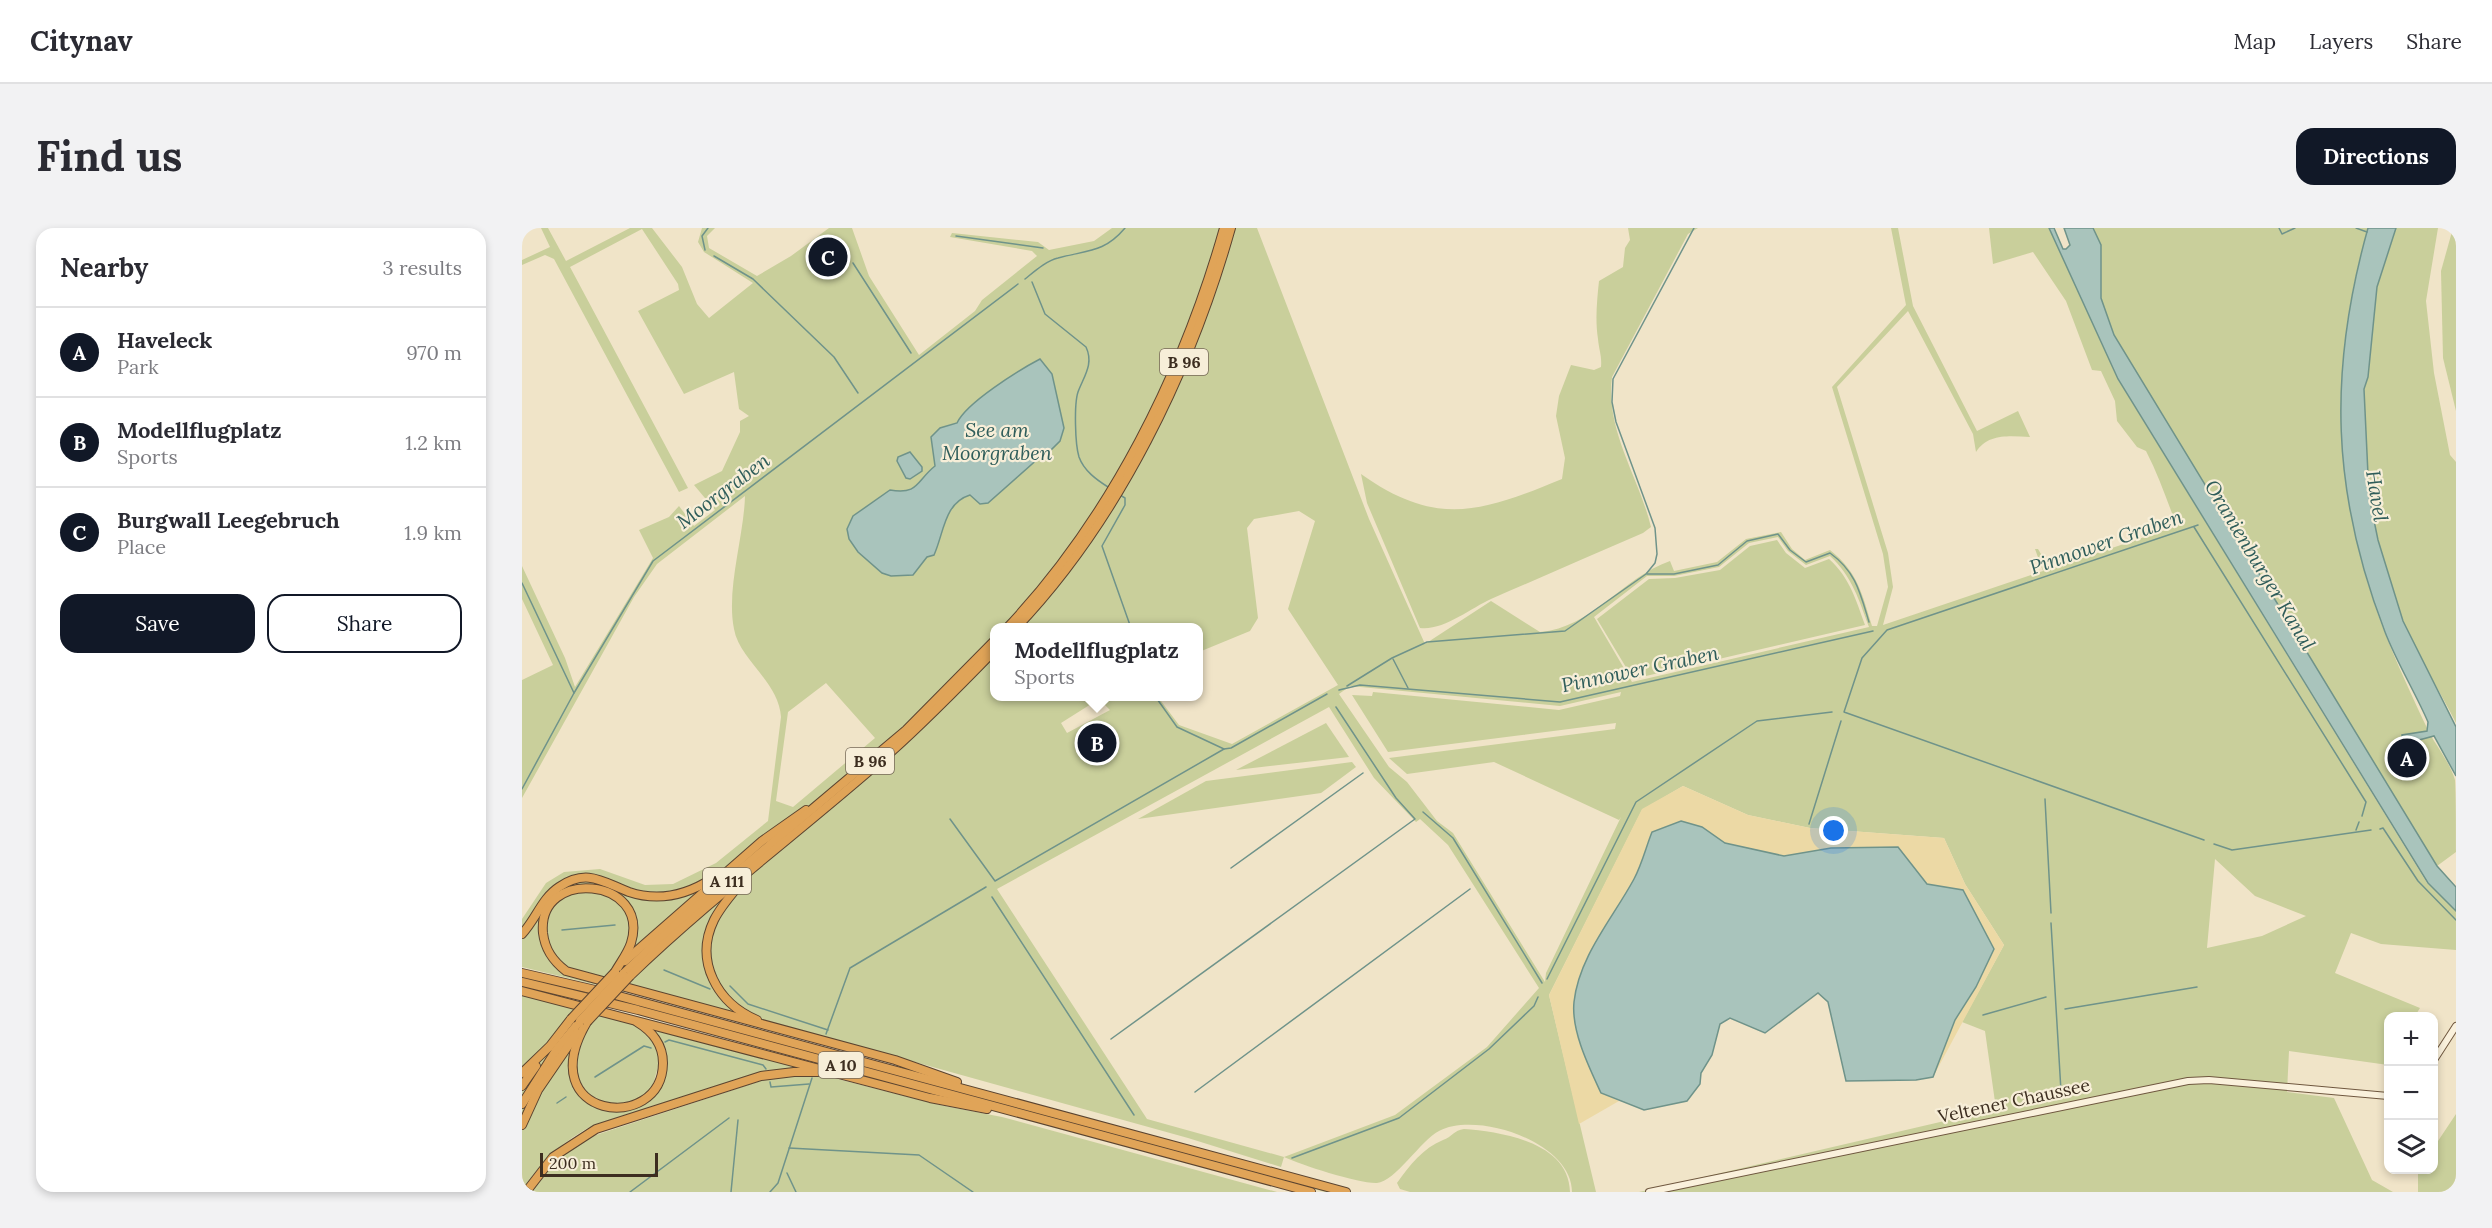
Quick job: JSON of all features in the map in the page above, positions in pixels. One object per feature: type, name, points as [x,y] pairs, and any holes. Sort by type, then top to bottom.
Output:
[{"type":"highway","name":"B 96","points":[[1011,623],[1027,607],[1113,491],[1168,382],[1190,331],[1224,228]]},
{"type":"highway","name":"B 96","points":[[1019,623],[1074,557],[1169,396],[1196,333],[1231,228]]},
{"type":"highway","name":"B 96","points":[[834,792],[942,696],[990,645]]},
{"type":"highway","name":"B 96","points":[[757,865],[914,731],[990,655]]},
{"type":"highway","points":[[623,974],[736,864],[773,832],[834,792]]},
{"type":"highway","name":"A 111","points":[[522,1104],[557,1049],[579,1021],[623,974],[682,918],[834,792]]},
{"type":"highway","points":[[522,934],[552,892],[572,880],[600,879],[627,891],[660,897],[695,889],[736,864]]},
{"type":"highway","points":[[757,865],[721,908],[713,922],[707,947],[709,969],[717,988],[735,1008],[756,1019],[808,1037]]},
{"type":"highway","name":"A 111","points":[[623,974],[757,865]]},
{"type":"highway","points":[[623,974],[632,936],[632,921],[624,904],[610,892],[592,887],[574,888],[562,895],[547,912],[543,932],[549,954],[566,971],[924,1069],[985,1095]]},
{"type":"highway","name":"A 10","points":[[522,973],[604,992],[1346,1192]]},
{"type":"highway","name":"A 10","points":[[522,982],[638,1010],[1311,1192]]},
{"type":"highway","points":[[522,992],[623,1016],[939,1101],[1023,1114]]},
{"type":"highway","points":[[579,1021],[572,1055],[576,1083],[593,1102],[605,1107],[623,1108],[640,1102],[653,1091],[660,1080],[663,1063],[661,1050],[653,1035],[642,1025],[623,1016]]},
{"type":"highway","points":[[522,1073],[579,1021]]},
{"type":"highway","name":"A 111","points":[[522,1125],[550,1070],[579,1021]]},
{"type":"highway","points":[[522,1086],[550,1046]]},
{"type":"highway","points":[[526,1192],[553,1157],[587,1134],[750,1080],[770,1074],[807,1071],[875,1083]]},
{"type":"main road","points":[[2438,1053],[2456,1026]]},
{"type":"main road","name":"Veltener Chaussee","points":[[1649,1192],[2188,1081],[2209,1080],[2384,1096]]},
{"type":"green space","points":[[541,228],[548,228],[566,261],[630,228],[652,228],[682,267],[697,304],[709,318],[753,283],[704,252],[698,242],[702,228],[715,228],[707,236],[709,248],[757,276],[791,256],[829,228],[852,228],[869,276],[919,355],[975,311],[982,300],[1037,256],[1032,251],[950,237],[952,233],[1038,242],[1049,250],[1094,241],[1112,228],[1257,228],[1369,519],[1425,644],[1491,601],[1540,632],[1559,628],[1592,612],[1653,568],[1670,561],[1674,571],[1717,562],[1746,539],[1781,532],[1792,549],[1805,560],[1830,550],[1839,558],[1858,584],[1872,626],[1877,626],[1888,587],[1883,554],[1832,387],[1906,305],[1891,228],[1898,228],[1913,306],[1977,431],[2018,411],[2030,437],[2000,437],[1987,442],[1976,452],[1973,434],[1908,311],[1837,387],[1888,553],[1893,587],[1883,625],[2043,571],[2035,549],[2038,549],[2050,569],[2177,526],[2146,451],[2137,447],[2117,421],[2115,401],[2101,371],[2092,370],[2066,301],[2033,252],[1993,264],[1989,228],[2049,228],[2119,381],[2427,883],[2456,911],[2456,950],[2381,944],[2351,933],[2335,973],[2420,1008],[2418,1012],[2384,1012],[2384,1064],[2289,1051],[2287,1092],[2334,1098],[2372,1180],[2393,1192],[1639,1192],[1996,1109],[1985,1031],[1962,1022],[2004,945],[1965,884],[1944,838],[1810,828],[1748,815],[1683,786],[1642,810],[1549,995],[1596,1192],[1572,1192],[1568,1174],[1557,1159],[1540,1145],[1498,1128],[1476,1125],[1456,1126],[1439,1131],[1392,1176],[1377,1183],[1369,1182],[1330,1173],[1284,1157],[1281,1167],[1188,1138],[760,1019],[745,1011],[722,989],[710,963],[709,948],[719,916],[752,876],[718,911],[709,930],[705,950],[706,969],[714,987],[729,1005],[751,1020],[625,986],[634,977],[612,971],[600,983],[910,1068],[626,992],[522,967],[522,919],[546,883],[564,872],[600,869],[645,885],[673,884],[716,863],[768,821],[781,717],[774,693],[743,650],[734,629],[732,597],[745,496],[657,564],[634,597],[522,798],[522,680],[553,665],[522,599],[522,566],[565,658],[575,687],[653,558],[639,530],[669,517],[679,506],[694,526],[715,510],[694,485],[722,471],[740,432],[740,421],[749,416],[739,409],[734,372],[684,394],[638,311],[679,290],[678,284],[642,229],[570,267],[688,488],[679,492],[554,259],[545,255],[522,265],[522,260],[550,247]],"holes":[[[1040,359],[1052,374],[1064,428],[1060,441],[1045,455],[1046,457],[1040,457],[988,503],[980,504],[970,495],[961,499],[946,520],[934,555],[927,557],[913,575],[891,576],[882,573],[858,552],[849,539],[847,529],[853,516],[890,490],[907,490],[916,486],[935,466],[931,437],[940,428],[957,423],[962,415],[982,397]],[[910,452],[922,467],[922,471],[910,479],[906,478],[897,461],[899,457]],[[1778,537],[1788,551],[1806,565],[1830,556],[1849,580],[1869,627],[1632,682],[1594,617],[1647,576],[1674,576],[1719,567],[1749,543]],[[826,683],[875,738],[793,807],[776,801],[788,712]],[[1350,686],[1560,706],[1621,692],[1620,696],[1559,710],[1373,692],[1372,696],[1352,695],[1388,752],[1616,723],[1615,729],[1389,758],[1407,774],[1494,762],[1619,820],[1621,817],[1546,973],[1545,982],[1453,833],[1437,821],[1407,782],[1389,767],[1339,694]],[[1329,707],[1374,778],[1416,822],[1420,819],[1448,845],[1539,988],[1487,1047],[1395,1115],[1284,1157],[1147,1119],[997,889]],[[2215,859],[2255,896],[2306,916],[2262,936],[2207,948]]]},
{"type":"green space","points":[[1628,228],[1698,228],[1688,234],[1612,377],[1613,416],[1651,527],[1643,533],[1491,599],[1447,623],[1420,628],[1367,503],[1361,474],[1388,491],[1413,502],[1437,508],[1460,509],[1508,500],[1562,479],[1565,458],[1556,416],[1559,396],[1571,365],[1594,370],[1601,367],[1597,325],[1599,281],[1623,267],[1625,248],[1630,240]]},
{"type":"green space","points":[[2093,228],[2368,228],[2346,330],[2341,429],[2345,478],[2366,577],[2383,628],[2427,728],[2455,780],[2456,852],[2437,866],[2114,335],[2101,298],[2101,245]]},
{"type":"green space","points":[[2396,228],[2438,228],[2426,301],[2434,373],[2450,455],[2456,462],[2456,723],[2411,639],[2394,598],[2377,540],[2368,480],[2364,389],[2368,377],[2377,287]]},
{"type":"green space","points":[[2453,228],[2456,228],[2456,411],[2443,358],[2441,271]]},
{"type":"green space","points":[[1777,540],[1786,553],[1805,568],[1829,559],[1847,582],[1865,625],[1633,679],[1597,619],[1649,579],[1675,578],[1720,570],[1750,546]]},
{"type":"green space","points":[[1326,723],[1349,757],[1236,770]]},
{"type":"green space","points":[[1352,762],[1356,767],[1321,793],[1138,819],[1206,781]]},
{"type":"green space","points":[[522,976],[588,991],[1334,1192],[1325,1192],[622,1003],[522,979]]},
{"type":"green space","points":[[522,995],[577,1007],[571,1015],[596,1019],[601,1013],[636,1025],[654,1041],[660,1060],[652,1088],[633,1103],[608,1105],[588,1095],[575,1072],[580,1040],[572,1047],[570,1063],[572,1077],[579,1090],[589,1100],[602,1107],[616,1110],[630,1109],[645,1102],[651,1095],[665,1065],[648,1027],[809,1068],[765,1072],[588,1128],[551,1155],[522,1192]]},
{"type":"green space","points":[[818,1074],[940,1105],[1002,1117],[1277,1192],[532,1192],[558,1159],[593,1136],[769,1078]]},
{"type":"green space","points":[[2456,1114],[2456,1192],[2418,1192],[2418,1174],[2438,1174],[2438,1141]]},
{"type":"green space","points":[[1464,1129],[1514,1137],[1546,1151],[1558,1161],[1567,1175],[1570,1192],[1410,1192],[1400,1189],[1397,1183],[1423,1152]]},
{"type":"sand","points":[[1683,786],[1748,815],[1810,828],[1944,838],[1965,884],[2004,945],[1933,1077],[1955,1020],[1976,987],[1963,890],[1927,884],[1898,847],[1831,848],[1784,856],[1725,843],[1702,827],[1652,832],[1636,876],[1590,952],[1587,963],[1579,1036],[1601,1093],[1619,1101],[1579,1124],[1549,995],[1642,809]]},
{"type":"water","points":[[2049,228],[2054,228],[2063,249],[2066,249],[2070,245],[2064,228],[2093,228],[2101,245],[2101,298],[2114,335],[2437,866],[2456,887],[2456,911],[2428,883],[2118,379]]},
{"type":"water","points":[[2368,228],[2396,228],[2377,287],[2368,377],[2364,389],[2369,496],[2378,540],[2403,621],[2456,727],[2456,776],[2434,736],[2408,743],[2402,740],[2402,735],[2427,731],[2428,722],[2390,644],[2367,580],[2354,530],[2345,480],[2341,431],[2346,332]]},
{"type":"water","name":"See am Moorgraben","points":[[1040,359],[1052,374],[1064,428],[1060,441],[1046,455],[1047,457],[1040,457],[988,503],[980,504],[970,495],[961,499],[946,520],[934,555],[927,557],[913,575],[891,576],[882,573],[858,552],[849,539],[847,529],[853,516],[890,490],[907,490],[916,486],[935,466],[931,437],[940,428],[957,423],[962,415],[982,397]]},
{"type":"water","points":[[910,452],[922,467],[922,471],[910,479],[906,478],[897,461],[898,457]]},
{"type":"water","points":[[1681,821],[1702,827],[1725,843],[1784,856],[1831,848],[1898,847],[1927,884],[1963,890],[1994,949],[1976,987],[1955,1020],[1933,1077],[1916,1080],[1846,1081],[1828,1002],[1818,993],[1765,1033],[1730,1018],[1720,1024],[1712,1055],[1701,1073],[1700,1084],[1687,1101],[1644,1110],[1601,1093],[1582,1049],[1575,1025],[1574,1002],[1577,985],[1598,938],[1637,873],[1652,832]]},
{"type":"waterway","points":[[705,250],[702,236],[708,228]]},
{"type":"waterway","name":"Moorgraben","points":[[1025,279],[1054,259],[1086,252],[1110,242],[1125,228]]},
{"type":"waterway","points":[[1347,686],[1392,658],[1427,642],[1565,631],[1646,574],[1655,563],[1657,554],[1655,528],[1616,422],[1612,402],[1613,379],[1694,228]]},
{"type":"waterway","points":[[2279,228],[2282,234],[2295,228]]},
{"type":"waterway","points":[[2356,228],[2367,232]]},
{"type":"waterway","points":[[956,236],[1043,248]]},
{"type":"waterway","points":[[714,256],[753,279],[834,357],[858,393]]},
{"type":"waterway","points":[[853,263],[911,353]]},
{"type":"waterway","name":"Pinnower Graben","points":[[1032,282],[1045,314],[1086,347],[1089,364],[1078,392],[1076,405],[1078,451],[1087,471],[1108,487]]},
{"type":"waterway","name":"Moorgraben","points":[[522,789],[574,693],[653,561],[1018,284]]},
{"type":"waterway","name":"Pinnower Graben","points":[[1120,495],[1125,498],[1125,505],[1102,546],[1129,623]]},
{"type":"waterway","points":[[2198,525],[1887,630],[1862,658],[1844,712],[2204,840]]},
{"type":"waterway","points":[[2194,527],[2366,802],[2362,816]]},
{"type":"waterway","points":[[1647,574],[1674,574],[1718,565],[1747,541],[1778,534],[1790,550],[1806,562],[1830,553],[1839,560],[1856,583],[1869,622]]},
{"type":"waterway","points":[[522,583],[574,693]]},
{"type":"waterway","name":"Pinnower Graben","points":[[1339,690],[1360,685],[1560,702],[1873,631]]},
{"type":"waterway","points":[[1393,659],[1408,688]]},
{"type":"waterway","name":"Pinnower Graben","points":[[1159,701],[1177,727],[1224,749],[1231,748],[1327,694]]},
{"type":"waterway","points":[[1111,1039],[1415,819],[1396,798],[1336,707]]},
{"type":"waterway","points":[[1547,979],[1636,802],[1757,721],[1832,712]]},
{"type":"waterway","points":[[1809,824],[1841,721]]},
{"type":"waterway","points":[[950,819],[995,881],[1224,749]]},
{"type":"waterway","points":[[1231,868],[1363,773]]},
{"type":"waterway","points":[[2045,799],[2051,913]]},
{"type":"waterway","points":[[1423,812],[1453,838],[1542,983]]},
{"type":"waterway","points":[[2356,830],[2359,822]]},
{"type":"waterway","points":[[2380,829],[2383,828],[2418,881],[2456,920]]},
{"type":"waterway","points":[[2214,844],[2232,850],[2371,830]]},
{"type":"waterway","points":[[826,1034],[850,968],[986,887]]},
{"type":"waterway","points":[[1195,1092],[1470,889]]},
{"type":"waterway","points":[[992,897],[1134,1115]]},
{"type":"waterway","points":[[2051,923],[2061,1091]]},
{"type":"waterway","points":[[562,930],[615,925]]},
{"type":"waterway","points":[[664,970],[710,989]]},
{"type":"waterway","points":[[730,986],[748,1004],[828,1030]]},
{"type":"waterway","points":[[2065,1009],[2197,987]]},
{"type":"waterway","points":[[1292,1158],[1399,1118],[1489,1049],[1534,1006],[1538,997]]},
{"type":"waterway","points":[[1983,1015],[2046,997]]},
{"type":"waterway","points":[[665,1042],[669,1040],[763,1065],[766,1069]]},
{"type":"waterway","points":[[595,1077],[644,1046],[651,1048]]},
{"type":"waterway","points":[[770,1192],[778,1183],[812,1078]]},
{"type":"waterway","points":[[770,1082],[771,1087],[809,1084]]},
{"type":"waterway","points":[[557,1103],[566,1097]]},
{"type":"waterway","points":[[630,1192],[729,1118]]},
{"type":"waterway","points":[[731,1192],[738,1120]]},
{"type":"waterway","points":[[789,1148],[919,1155],[973,1192]]},
{"type":"waterway","points":[[787,1173],[796,1192]]},
{"type":"place","name":"Burgwall Leegebruch","points":[[828,257]]},
{"type":"place","name":"Modellflugplatz","points":[[1097,743]]},
{"type":"place","name":"Haveleck","points":[[2407,758]]},
{"type":"water label","name":"Havel","points":[[2377,496]]},
{"type":"water label","name":"Oranienburger Kanal","points":[[2260,565]]}]
